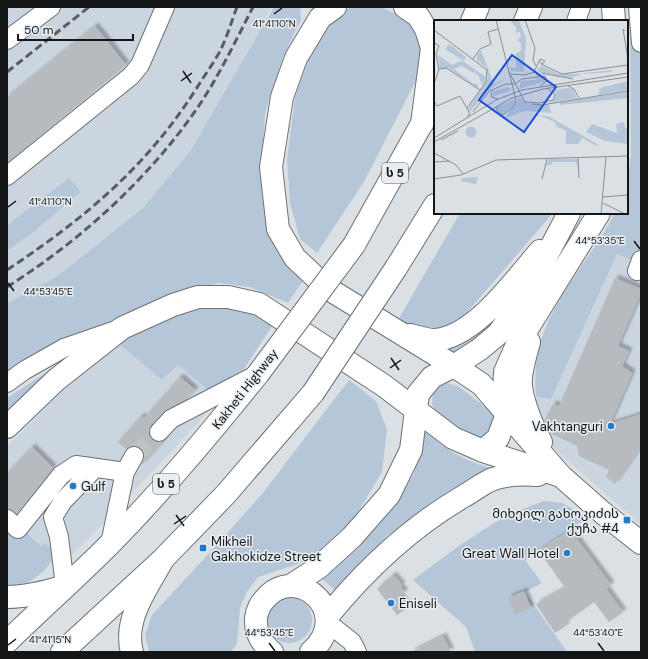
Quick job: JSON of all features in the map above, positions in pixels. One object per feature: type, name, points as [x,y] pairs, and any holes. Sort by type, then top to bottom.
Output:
[{"type":"main road","points":[[472,20],[478,7]]},
{"type":"main road","points":[[525,20],[530,7]]},
{"type":"main road","points":[[613,7],[614,20]]},
{"type":"main road","points":[[415,10],[426,29],[432,48],[422,126]]},
{"type":"main road","points":[[323,11],[296,58],[282,97],[271,168],[278,229],[295,258],[327,288],[481,384],[562,476],[603,513],[641,544]]},
{"type":"main road","name":"Kakheti Highway","points":[[7,642],[110,544],[200,445],[258,374],[354,245],[422,126],[434,102]]},
{"type":"main road","points":[[62,652],[163,559],[226,494],[313,393],[396,268],[434,206]]},
{"type":"main road","points":[[483,451],[498,438],[507,414],[504,395],[505,372],[516,347],[598,214]]},
{"type":"main road","points":[[401,334],[434,340],[452,336],[466,330],[486,312],[565,220]]},
{"type":"main road","points":[[290,586],[318,568],[347,542],[389,495],[410,450],[417,410],[418,394],[432,377],[454,366],[480,349],[498,334],[526,295],[565,220]]},
{"type":"main road","points":[[7,427],[56,380],[122,328],[173,305],[198,297],[228,297],[259,304],[417,410],[453,438],[483,451],[562,476]]},
{"type":"main road","points":[[543,302],[529,340],[520,379],[533,428],[562,476]]},
{"type":"main road","points":[[327,620],[347,592],[394,546],[445,507],[492,480],[512,474],[562,476]]},
{"type":"main road","points":[[130,650],[132,620],[163,559]]},
{"type":"main road","points":[[7,597],[18,597],[45,592],[65,586]]},
{"type":"main road","points":[[260,647],[256,626],[256,614],[261,603],[268,594],[278,588],[290,586],[302,587],[312,592],[321,601],[327,620],[325,634],[317,649]]},
{"type":"street","points":[[7,40],[51,7]]},
{"type":"street","points":[[7,176],[131,76],[140,65],[165,7]]},
{"type":"street","points":[[576,20],[581,7]]},
{"type":"street","points":[[638,7],[641,43]]},
{"type":"street","points":[[7,383],[25,370],[64,348],[122,328]]},
{"type":"street","points":[[159,432],[171,418],[258,374]]},
{"type":"street","points":[[110,544],[125,472],[134,456]]},
{"type":"street","points":[[7,519],[18,529],[61,476],[76,465],[125,472]]},
{"type":"street","points":[[53,517],[63,501],[95,468]]},
{"type":"street","points":[[38,504],[53,517],[59,537],[65,586]]},
{"type":"street","points":[[327,620],[352,642],[356,652]]},
{"type":"shaded area","points":[[7,7],[271,7],[255,42],[191,150],[143,208],[56,277],[7,303],[7,251],[35,231],[81,193],[69,178],[7,225]]},
{"type":"shaded area","points":[[274,7],[300,7],[301,20],[283,57],[265,113],[263,147],[304,279],[288,303],[250,287],[218,283],[166,300],[7,376],[7,303],[56,277],[143,208],[191,150]]},
{"type":"shaded area","points":[[350,7],[381,7],[400,16],[421,35],[428,57],[365,180],[317,253],[300,239],[290,203],[287,160],[295,97],[311,53],[328,28]]},
{"type":"shaded area","points":[[630,7],[641,7],[641,264],[617,254],[551,399],[536,397],[536,362],[538,351],[552,314],[561,297],[595,247],[614,214],[628,214],[628,176],[631,156]]},
{"type":"shaded area","points":[[69,178],[81,192],[35,231],[7,251],[7,225]]},
{"type":"shaded area","points":[[459,214],[552,214],[463,317],[441,329],[414,326],[398,320]]},
{"type":"shaded area","points":[[617,254],[641,264],[641,525],[552,447],[540,428],[530,397],[551,399]]},
{"type":"shaded area","points":[[199,303],[249,312],[272,326],[244,369],[208,390],[178,365],[162,380],[118,343],[132,332]]},
{"type":"shaded area","points":[[502,305],[499,327],[460,359],[445,350],[464,341]]},
{"type":"shaded area","name":"Gulf","points":[[118,343],[178,365],[208,390],[244,369],[198,423],[68,559],[50,563],[54,551],[41,546],[26,532],[7,527],[7,447],[60,393]]},
{"type":"shaded area","points":[[56,366],[58,369],[7,415],[7,398]]},
{"type":"shaded area","points":[[349,380],[376,401],[387,430],[382,472],[355,517],[327,549],[298,564],[258,577],[247,592],[240,608],[237,644],[231,652],[149,652],[145,635],[152,615],[262,494]]},
{"type":"shaded area","points":[[447,383],[458,386],[493,413],[495,418],[490,434],[480,439],[469,436],[434,409],[432,404],[433,392]]},
{"type":"shaded area","points":[[424,431],[455,454],[491,468],[387,536],[337,592],[322,579],[360,544],[400,496],[414,474]]},
{"type":"shaded area","points":[[544,501],[563,503],[587,518],[525,560],[542,583],[525,592],[567,652],[475,652],[466,627],[413,580],[460,545],[507,515]]},
{"type":"shaded area","points":[[7,527],[26,532],[41,546],[45,543],[54,551],[47,568],[37,577],[26,584],[7,588]]},
{"type":"shaded area","points":[[294,597],[298,598],[308,607],[311,611],[311,629],[302,639],[294,643],[284,643],[276,639],[267,629],[266,615],[270,607],[280,598]]},
{"type":"building","points":[[95,26],[126,65],[7,163],[7,97]]},
{"type":"building","points":[[615,278],[641,289],[641,293],[618,346],[629,351],[622,366],[632,373],[610,424],[641,414],[641,447],[615,484],[606,477],[609,470],[579,456],[577,446],[552,434],[544,421],[553,404],[559,406]]},
{"type":"building","points":[[180,377],[195,390],[186,400],[163,412],[151,425],[149,430],[152,439],[157,442],[164,441],[143,464],[144,455],[139,447],[133,446],[126,449],[118,442],[141,416],[144,418]]},
{"type":"building","points":[[32,447],[53,468],[17,514],[7,509],[7,473]]},
{"type":"building","points":[[570,530],[611,585],[606,589],[623,612],[609,622],[594,602],[565,623],[566,626],[555,633],[536,604],[565,588],[539,551]]},
{"type":"building","points":[[393,575],[402,585],[400,587],[405,592],[400,596],[408,607],[397,615],[377,589]]},
{"type":"building","points":[[524,591],[531,608],[515,615],[508,598]]},
{"type":"building","points":[[443,636],[451,652],[411,652]]},
{"type":"tunnel","points":[[134,456],[159,432]]},
{"type":"railway","points":[[7,72],[89,7]]},
{"type":"railway","points":[[7,270],[63,231],[113,189],[158,142],[217,57],[237,7]]},
{"type":"railway","points":[[7,287],[60,250],[86,229],[134,185],[156,161],[177,136],[204,98],[226,60],[253,7]]},
{"type":"place","name":"Vakhtanguri","points":[[611,426]]},
{"type":"place","name":"Gulf","points":[[73,486]]},
{"type":"place","name":"მიხეილ გახოკიძის ქუჩა #4","points":[[627,520]]},
{"type":"place","name":"Mikheil Gakhokidze Street","points":[[203,548]]},
{"type":"place","name":"Great Wall Hotel","points":[[567,553]]},
{"type":"place","name":"Eniseli","points":[[391,603]]}]
